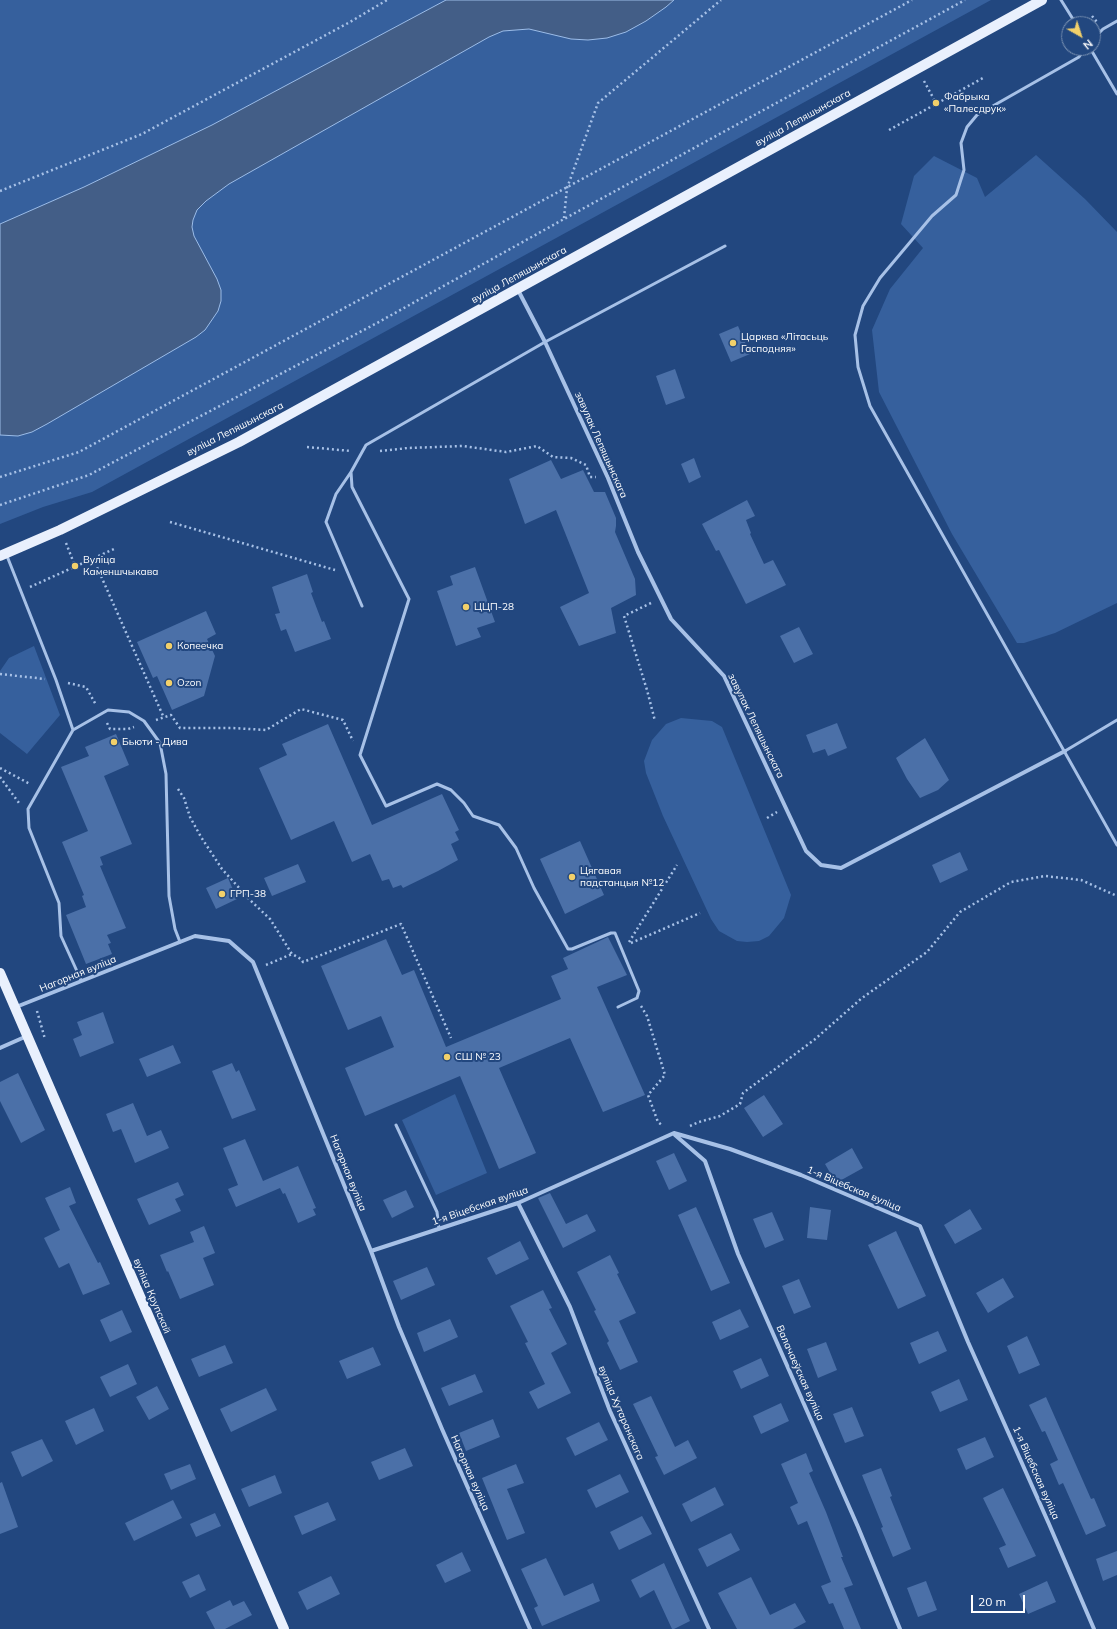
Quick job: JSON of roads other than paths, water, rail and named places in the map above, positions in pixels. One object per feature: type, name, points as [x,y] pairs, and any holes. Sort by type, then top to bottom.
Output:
[{"type":"main road","name":"вуліца Лепяшынскага","points":[[3,555],[60,530],[239,442],[1042,0]]},
{"type":"main road","name":"вуліца Крупскай","points":[[0,972],[284,1629]]},
{"type":"street","name":"завулак Лепяшынскага","points":[[518,289],[545,342],[608,478],[638,552],[671,619],[724,676],[806,851],[821,865],[842,868],[1065,751]]},
{"type":"street","name":"Нагорная вуліца","points":[[14,1007],[34,1001],[81,980],[195,936],[229,941],[253,962],[442,1429],[530,1629]]},
{"type":"street","points":[[0,1048],[27,1036]]},
{"type":"street","name":"1-я Віцебская вуліца","points":[[371,1251],[518,1204],[674,1133],[730,1149],[801,1176],[920,1226],[968,1342],[1094,1629]]},
{"type":"street","name":"Валачаеўская вуліца","points":[[674,1133],[705,1161],[738,1254],[855,1519],[900,1629]]},
{"type":"street","name":"вуліца Хутаранскага","points":[[518,1204],[570,1307],[610,1411],[709,1629]]},
{"type":"lane","points":[[1061,0],[1071,16]]},
{"type":"lane","points":[[1101,31],[1117,21]]},
{"type":"lane","points":[[1080,56],[977,115],[967,127],[961,143],[964,170],[956,195],[932,216],[880,278],[863,306],[855,335],[858,367],[870,406],[1117,845]]},
{"type":"lane","points":[[1095,56],[1117,94]]},
{"type":"lane","points":[[362,606],[326,522],[336,494],[351,472],[366,445],[545,342],[725,246]]},
{"type":"lane","points":[[351,472],[352,487],[409,599],[360,755],[386,806],[437,784],[451,790],[464,803],[472,816],[499,825],[516,848],[534,888],[568,949],[572,949],[611,933],[616,933],[639,991],[637,998],[618,1007]]},
{"type":"lane","points":[[3,555],[56,680],[73,730]]},
{"type":"lane","points":[[81,980],[61,936],[60,903],[29,828],[28,809],[73,730],[108,710],[129,712],[146,723],[160,743],[166,774],[169,896],[175,929],[180,942]]},
{"type":"lane","points":[[1065,751],[1117,720]]},
{"type":"lane","points":[[396,1125],[437,1212],[439,1229]]},
{"type":"place","name":"Фабрыка «Палесдрук»","points":[[936,103]]},
{"type":"place","name":"Царква «Літасьць Гасподняя»","points":[[733,343]]},
{"type":"place","name":"Вуліца Каменшчыкава","points":[[75,566]]},
{"type":"place","name":"ЦЦП-28","points":[[466,607]]},
{"type":"place","name":"Копеечка","points":[[169,646]]},
{"type":"place","name":"Ozon","points":[[169,683]]},
{"type":"place","name":"Бьюти - Дива","points":[[114,742]]},
{"type":"place","name":"Цягавая падстанцыя №12","points":[[572,877]]},
{"type":"place","name":"ГРП-38","points":[[222,894]]},
{"type":"place","name":"СШ № 23","points":[[447,1057]]}]
